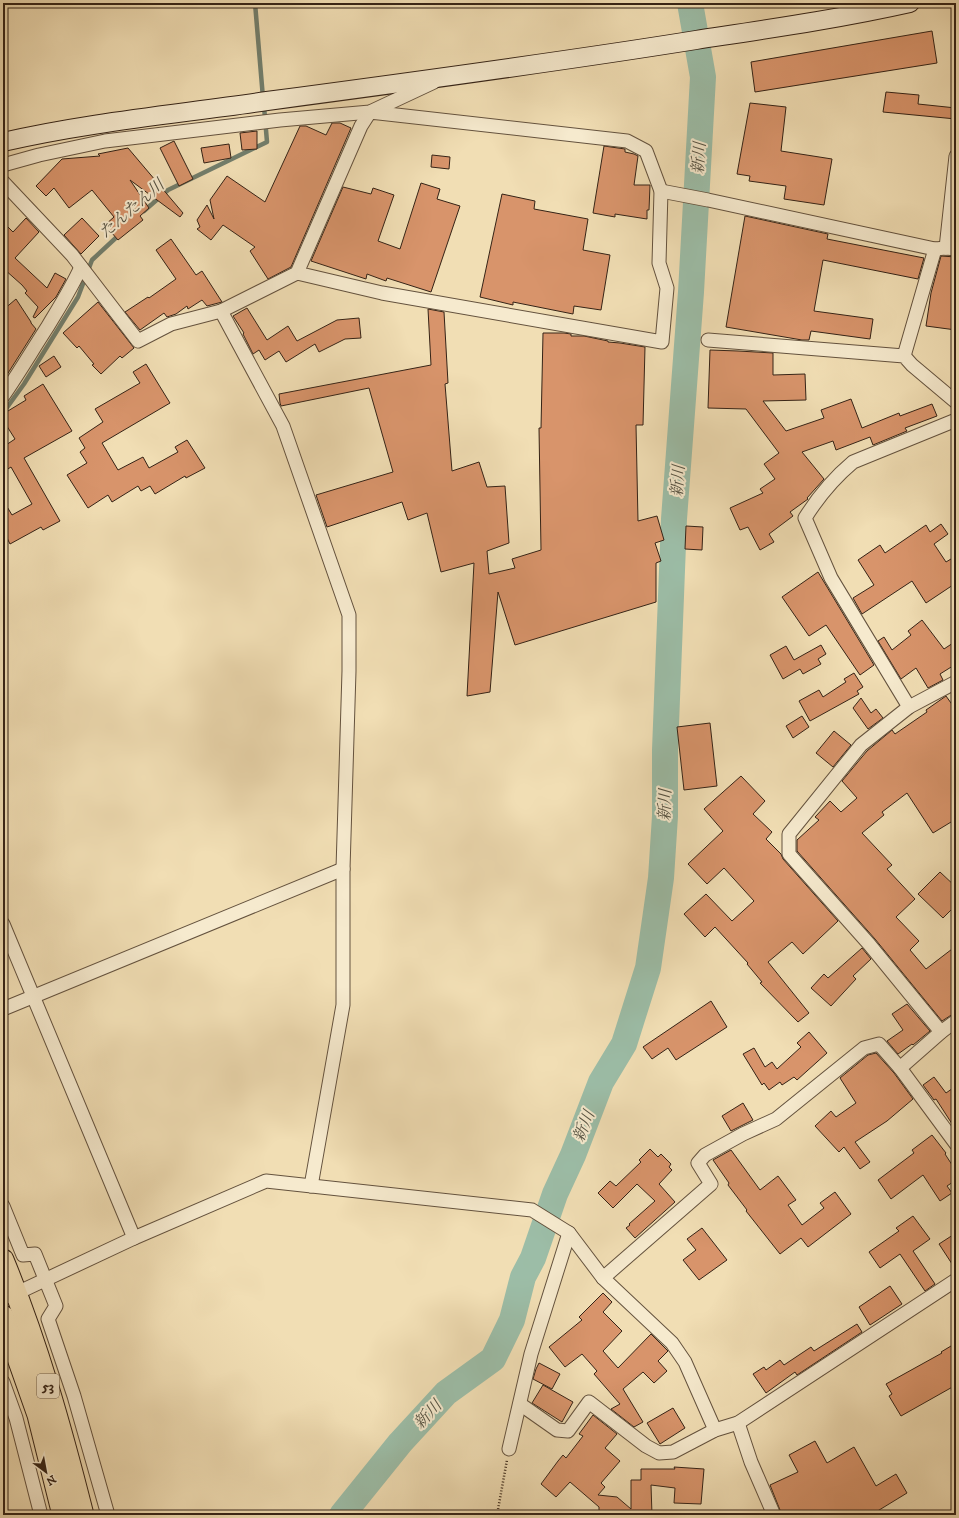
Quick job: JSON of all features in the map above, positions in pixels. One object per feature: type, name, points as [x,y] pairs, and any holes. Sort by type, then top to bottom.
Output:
[{"type":"main road","name":"53","points":[[3,1260],[10,1296],[39,1358],[64,1438],[83,1515]]},
{"type":"main road","name":"53","points":[[3,1316],[38,1415],[63,1515]]},
{"type":"street","points":[[3,142],[98,124],[508,69],[656,47],[833,19],[910,3]]},
{"type":"street","points":[[297,274],[361,126],[370,112],[449,76]]},
{"type":"street","points":[[3,165],[39,155],[105,141],[280,120],[370,112],[627,141],[646,151],[660,191],[659,263],[666,288],[662,342],[382,293],[297,274],[222,311],[171,324],[138,341],[72,255],[3,182]]},
{"type":"street","points":[[904,356],[946,248],[956,156]]},
{"type":"street","points":[[660,191],[946,248]]},
{"type":"street","points":[[3,396],[20,372],[57,311],[81,267]]},
{"type":"street","points":[[222,311],[284,426],[349,615],[349,671],[343,869],[344,1005],[311,1186]]},
{"type":"street","points":[[708,340],[904,356],[912,365],[956,402]]},
{"type":"street","points":[[909,708],[831,578],[805,518],[825,489],[853,462],[956,420]]},
{"type":"street","points":[[941,1032],[869,944],[789,854],[789,834],[861,745],[909,708],[956,682]]},
{"type":"street","points":[[3,1009],[343,869]]},
{"type":"street","points":[[3,924],[134,1238]]},
{"type":"street","points":[[900,1068],[941,1032],[956,1021]]},
{"type":"street","points":[[603,1278],[711,1184],[698,1162],[705,1155],[743,1134],[776,1119],[864,1048],[879,1044],[900,1068],[956,1144]]},
{"type":"street","points":[[10,1296],[134,1238],[266,1181],[532,1210],[569,1233],[603,1278],[672,1343],[684,1362],[715,1430]]},
{"type":"street","points":[[3,1206],[23,1255],[35,1254],[56,1306],[48,1319],[74,1396],[108,1515]]},
{"type":"street","points":[[510,1449],[532,1354],[569,1233]]},
{"type":"street","points":[[520,1404],[557,1430],[568,1431],[589,1402],[646,1446],[659,1453],[673,1452],[715,1430],[738,1423],[956,1280]]},
{"type":"street","points":[[3,1382],[16,1418],[41,1515]]},
{"type":"street","points":[[738,1423],[751,1462],[774,1515]]},
{"type":"path","points":[[497,1515],[510,1449]]},
{"type":"building","points":[[932,31],[937,63],[755,92],[751,62]]},
{"type":"building","points":[[886,92],[919,95],[918,104],[956,108],[956,119],[883,112]]},
{"type":"building","points":[[750,103],[786,107],[781,151],[832,159],[824,205],[784,199],[786,186],[749,181],[750,176],[737,174]]},
{"type":"building","points":[[332,123],[340,123],[351,128],[291,267],[268,279],[250,251],[255,247],[223,225],[211,240],[197,229],[200,227],[197,220],[207,205],[214,219],[210,200],[227,176],[265,202],[300,126],[306,126],[326,135]]},
{"type":"building","points":[[257,131],[257,149],[242,150],[240,133]]},
{"type":"building","points":[[174,141],[193,179],[179,186],[160,148]]},
{"type":"building","points":[[229,144],[231,158],[204,163],[201,148]]},
{"type":"building","points":[[604,146],[625,149],[625,152],[638,156],[634,185],[650,185],[649,210],[647,210],[647,219],[615,214],[615,217],[593,213]]},
{"type":"building","points":[[128,148],[183,213],[180,217],[130,180],[149,208],[140,216],[143,220],[118,240],[105,225],[114,217],[92,190],[69,208],[54,188],[46,196],[36,186],[62,159],[100,156],[98,154]]},
{"type":"building","points":[[432,155],[450,157],[449,169],[431,167]]},
{"type":"building","points":[[421,183],[440,189],[437,199],[460,206],[431,292],[387,278],[386,281],[367,274],[366,279],[311,261],[343,187],[371,194],[373,188],[394,195],[378,241],[400,249]]},
{"type":"building","points":[[502,194],[535,201],[534,209],[588,219],[583,250],[610,255],[601,310],[574,306],[573,314],[513,302],[513,305],[480,297]]},
{"type":"building","points":[[745,216],[828,234],[827,239],[924,258],[918,279],[823,260],[814,311],[873,319],[870,339],[811,331],[809,340],[802,340],[726,327]]},
{"type":"building","points":[[26,218],[39,232],[15,258],[47,288],[55,273],[66,279],[56,297],[35,318],[33,317],[38,307],[25,293],[27,291],[22,285],[4,269],[3,270],[3,222],[13,232]]},
{"type":"building","points":[[82,218],[99,236],[81,254],[64,235]]},
{"type":"building","points":[[171,239],[196,275],[202,271],[222,302],[207,306],[202,300],[188,309],[187,306],[176,314],[167,317],[164,313],[140,330],[125,312],[148,297],[149,298],[176,279],[156,250]]},
{"type":"building","points":[[941,256],[956,257],[956,330],[926,326],[931,293]]},
{"type":"building","points":[[16,299],[36,329],[3,381],[3,310]]},
{"type":"building","points":[[98,302],[134,348],[122,358],[120,356],[101,374],[92,365],[94,364],[79,346],[77,348],[63,333]]},
{"type":"building","points":[[247,308],[267,340],[288,326],[297,341],[337,320],[359,318],[361,338],[345,339],[319,352],[315,344],[286,362],[279,351],[265,360],[259,350],[253,354],[243,334],[244,333],[233,316]]},
{"type":"building","points":[[428,309],[444,312],[448,383],[445,384],[452,471],[479,462],[487,487],[505,486],[509,543],[487,551],[489,574],[515,568],[512,559],[541,550],[539,428],[541,428],[543,333],[564,333],[571,334],[571,336],[584,336],[608,342],[645,347],[643,425],[636,425],[638,521],[657,516],[664,540],[655,543],[661,561],[656,563],[656,602],[515,645],[498,592],[490,692],[467,696],[474,563],[441,572],[427,513],[408,520],[402,502],[327,527],[316,495],[393,472],[369,388],[281,406],[279,394],[431,365]]},
{"type":"building","points":[[710,350],[773,353],[773,375],[805,374],[806,400],[763,401],[786,431],[824,418],[821,410],[851,399],[862,428],[899,413],[900,416],[932,404],[937,416],[905,428],[907,431],[873,445],[870,437],[836,450],[833,441],[802,452],[824,479],[807,498],[808,499],[790,512],[793,516],[769,534],[774,542],[760,550],[748,527],[740,530],[730,508],[763,493],[760,489],[775,479],[764,464],[779,453],[746,409],[708,408]]},
{"type":"building","points":[[54,356],[61,367],[46,377],[39,366]]},
{"type":"building","points":[[146,364],[170,403],[102,443],[118,470],[143,457],[149,468],[178,452],[175,447],[187,440],[205,468],[186,478],[185,476],[155,494],[150,486],[141,491],[138,486],[112,502],[108,495],[88,508],[67,475],[87,463],[80,452],[85,448],[79,438],[103,422],[95,409],[140,383],[133,372]]},
{"type":"building","points":[[43,384],[72,431],[24,458],[60,521],[43,530],[41,527],[10,544],[7,538],[3,540],[3,500],[12,515],[32,504],[11,467],[3,472],[3,447],[15,439],[3,420],[3,414],[26,400],[24,396]]},
{"type":"building","points":[[941,524],[948,534],[934,544],[946,562],[956,556],[956,583],[926,603],[912,581],[862,614],[853,598],[874,585],[858,560],[880,545],[885,553],[926,525],[930,532]]},
{"type":"building","points":[[686,526],[703,527],[702,550],[685,549]]},
{"type":"building","points":[[818,572],[874,665],[860,675],[826,625],[809,636],[782,597]]},
{"type":"building","points":[[922,620],[944,649],[956,641],[956,664],[940,674],[943,680],[928,688],[916,668],[901,679],[878,641],[884,637],[892,650],[911,635],[908,631]]},
{"type":"building","points":[[821,645],[826,654],[818,659],[821,664],[803,674],[800,669],[783,679],[770,655],[786,646],[794,660]]},
{"type":"building","points":[[854,673],[863,687],[857,691],[859,694],[810,721],[799,701],[819,690],[823,697],[846,682],[844,679]]},
{"type":"building","points":[[946,696],[956,710],[956,819],[933,833],[907,793],[882,812],[884,815],[862,833],[892,865],[887,869],[915,899],[896,917],[919,941],[910,950],[926,969],[956,946],[956,1012],[942,1021],[875,939],[797,851],[797,840],[819,820],[815,817],[830,801],[841,812],[857,798],[842,781],[867,751],[892,730],[895,734],[927,712],[926,710]]},
{"type":"building","points":[[861,698],[871,713],[876,709],[883,718],[868,729],[853,708]]},
{"type":"building","points":[[802,716],[809,727],[793,738],[786,726]]},
{"type":"building","points":[[710,723],[717,786],[684,790],[677,727]]},
{"type":"building","points":[[834,731],[851,745],[833,767],[816,753]]},
{"type":"building","points":[[741,776],[765,801],[753,814],[772,832],[766,839],[781,854],[783,859],[838,921],[803,954],[792,942],[768,962],[809,1013],[798,1022],[760,983],[762,982],[747,964],[748,963],[715,927],[705,937],[684,914],[706,894],[732,921],[754,901],[724,868],[707,884],[688,864],[723,831],[704,809]]},
{"type":"building","points":[[940,872],[956,887],[956,905],[943,918],[918,894]]},
{"type":"building","points":[[862,948],[871,959],[853,976],[856,979],[831,1006],[811,988],[824,974],[828,978]]},
{"type":"building","points":[[711,1001],[727,1027],[676,1060],[668,1048],[652,1059],[643,1047]]},
{"type":"building","points":[[907,1004],[930,1031],[913,1045],[912,1044],[898,1054],[887,1041],[903,1030],[892,1014]]},
{"type":"building","points":[[809,1032],[827,1053],[797,1080],[794,1077],[782,1085],[780,1082],[769,1090],[764,1083],[762,1085],[743,1054],[754,1048],[765,1067],[772,1062],[777,1069],[801,1047],[797,1043]]},
{"type":"building","points":[[876,1053],[894,1073],[913,1099],[887,1121],[855,1142],[870,1162],[860,1169],[844,1147],[839,1152],[815,1126],[831,1111],[836,1117],[856,1103],[840,1078],[868,1055]]},
{"type":"building","points":[[934,1077],[946,1093],[956,1086],[956,1130],[936,1099],[934,1100],[923,1085]]},
{"type":"building","points":[[743,1103],[753,1120],[731,1131],[722,1116]]},
{"type":"building","points":[[932,1135],[946,1153],[945,1154],[956,1171],[956,1180],[947,1186],[952,1193],[940,1201],[923,1175],[891,1199],[878,1180],[914,1153],[912,1150]]},
{"type":"building","points":[[650,1149],[658,1157],[661,1154],[671,1164],[669,1167],[672,1170],[659,1184],[675,1202],[635,1238],[626,1228],[655,1201],[637,1184],[613,1208],[598,1193],[610,1181],[616,1186],[641,1162],[639,1160]]},
{"type":"building","points":[[731,1150],[760,1190],[778,1176],[796,1200],[788,1205],[802,1225],[824,1208],[820,1203],[835,1192],[851,1214],[808,1247],[801,1238],[780,1254],[746,1211],[747,1210],[728,1185],[729,1183],[713,1160]]},
{"type":"building","points":[[913,1216],[930,1239],[913,1251],[935,1284],[925,1291],[900,1254],[880,1268],[869,1252],[899,1231],[896,1228]]},
{"type":"building","points":[[702,1228],[727,1260],[699,1280],[683,1260],[696,1250],[687,1239]]},
{"type":"building","points":[[956,1233],[956,1270],[939,1244]]},
{"type":"building","points":[[890,1286],[902,1304],[870,1325],[859,1307]]},
{"type":"building","points":[[603,1293],[612,1302],[603,1312],[622,1331],[603,1351],[618,1368],[651,1334],[668,1351],[658,1361],[667,1371],[654,1383],[643,1372],[623,1389],[643,1422],[634,1427],[611,1409],[620,1404],[594,1374],[597,1371],[582,1354],[565,1367],[549,1347],[582,1320],[579,1317]]},
{"type":"building","points":[[857,1324],[862,1332],[797,1375],[795,1372],[766,1393],[753,1374],[764,1367],[766,1370],[780,1360],[784,1365],[811,1347],[814,1351]]},
{"type":"building","points":[[956,1343],[956,1372],[952,1374],[956,1381],[956,1385],[901,1416],[889,1396],[892,1394],[886,1384],[942,1353],[941,1352]]},
{"type":"building","points":[[539,1363],[560,1374],[552,1389],[533,1379]]},
{"type":"building","points":[[543,1385],[573,1402],[562,1422],[532,1403]]},
{"type":"building","points":[[673,1408],[685,1428],[660,1444],[647,1423]]},
{"type":"building","points":[[593,1415],[617,1434],[605,1448],[620,1461],[601,1483],[605,1487],[598,1495],[617,1497],[631,1509],[631,1480],[641,1480],[641,1469],[675,1469],[674,1467],[704,1469],[701,1504],[674,1503],[675,1488],[651,1485],[652,1515],[614,1515],[614,1513],[599,1511],[599,1507],[570,1482],[556,1497],[541,1484],[563,1455],[566,1458],[583,1436],[579,1434]]},
{"type":"building","points":[[815,1441],[827,1463],[854,1447],[876,1486],[896,1474],[907,1493],[871,1515],[782,1515],[770,1485],[798,1472],[789,1455]]},
{"type":"waterway","name":"たんたん川","points":[[255,3],[263,98]]},
{"type":"waterway","name":"新川","points":[[342,1515],[400,1443],[446,1393],[493,1359],[512,1320],[523,1277],[533,1258],[555,1194],[573,1155],[601,1082],[624,1044],[648,968],[661,878],[665,816],[665,750],[674,519],[691,292],[703,77],[690,3]]},
{"type":"waterway","name":"たんたん川","points":[[144,211],[168,190],[267,142],[264,106]]},
{"type":"waterway","name":"たんたん川","points":[[3,413],[24,384],[78,297],[92,260],[120,234]]}]
